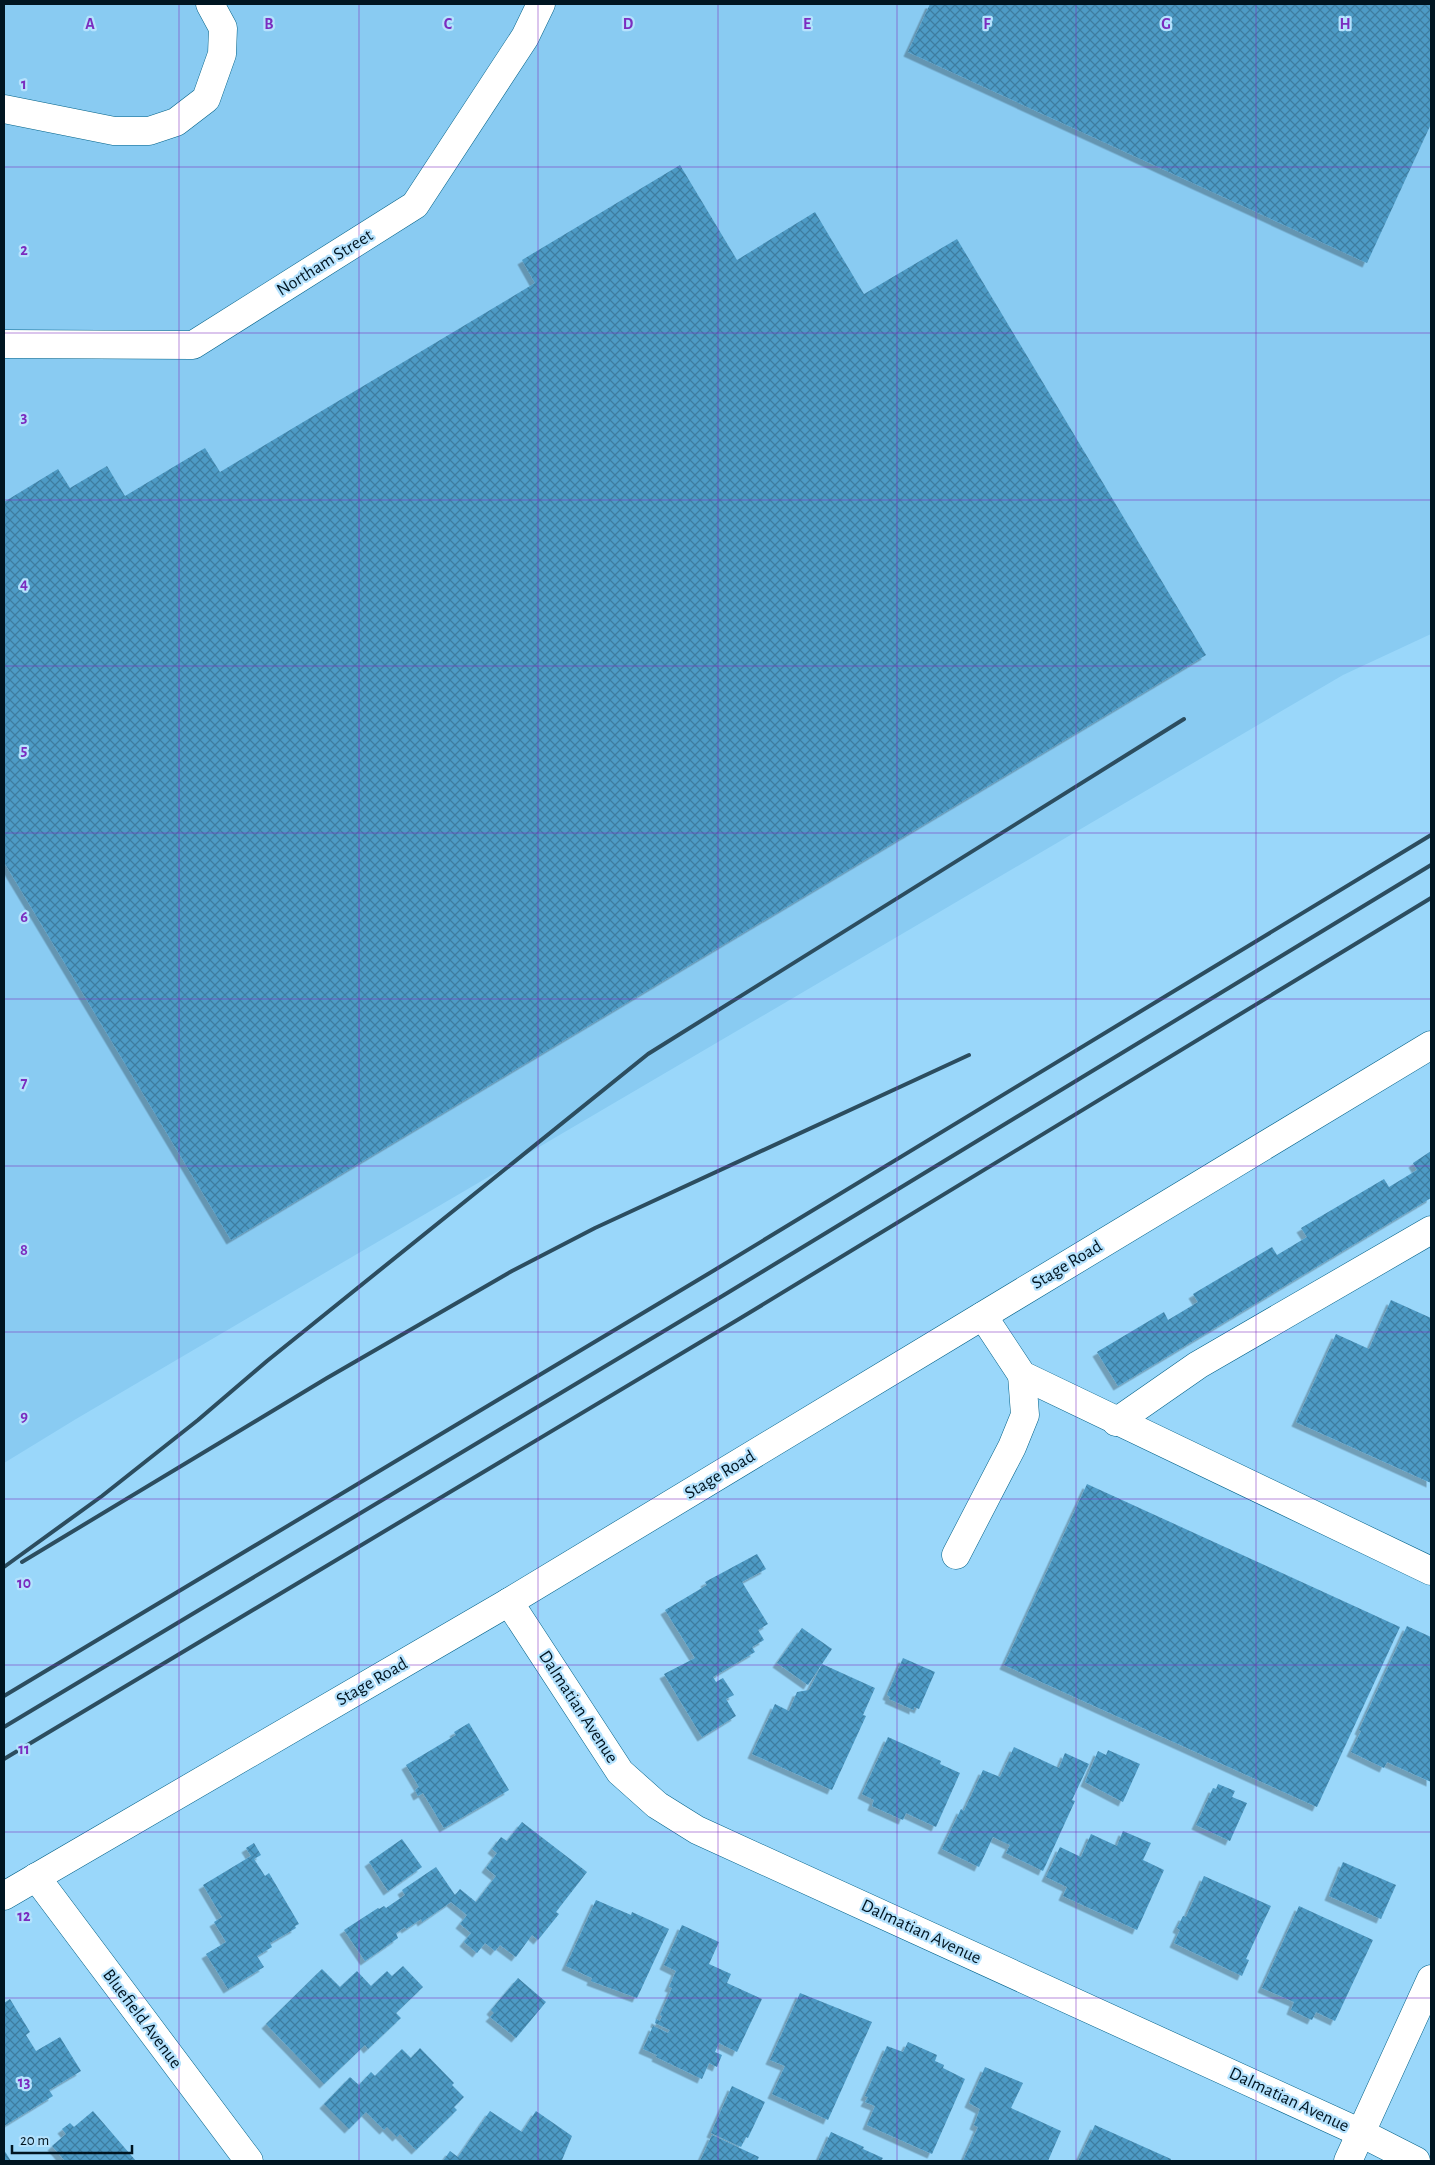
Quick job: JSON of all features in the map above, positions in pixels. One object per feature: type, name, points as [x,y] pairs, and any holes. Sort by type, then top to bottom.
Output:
[{"type":"street","points":[[4,109],[114,131],[149,131],[176,122],[206,100],[222,54],[223,28],[210,4]]},
{"type":"street","name":"Northam Street","points":[[4,344],[193,346],[415,205],[525,37],[540,4]]},
{"type":"street","name":"Stage Road","points":[[4,1896],[509,1602],[1431,1046]]},
{"type":"street","points":[[1116,1422],[1198,1365],[1431,1230]]},
{"type":"street","points":[[956,1555],[1012,1447],[1025,1414],[1022,1376],[983,1316]]},
{"type":"street","points":[[1022,1376],[1431,1571]]},
{"type":"street","name":"Dalmatian Avenue","points":[[509,1602],[620,1772],[657,1805],[697,1830],[1361,2133],[1416,2161]]},
{"type":"street","name":"Bluefield Avenue","points":[[36,1877],[249,2161]]},
{"type":"street","points":[[1348,2161],[1431,1978]]},
{"type":"shaded area","points":[[4,4],[1431,4],[1431,634],[1343,675],[4,1463]]},
{"type":"building","points":[[930,4],[1431,4],[1431,124],[1367,263],[908,52]]},
{"type":"building","points":[[680,165],[737,260],[815,212],[864,294],[957,239],[1206,655],[231,1240],[4,862],[4,502],[58,469],[70,488],[107,466],[125,496],[205,448],[220,472],[535,283],[522,260]]},
{"type":"building","points":[[1431,1151],[1431,1198],[1118,1386],[1097,1352],[1164,1312],[1168,1320],[1198,1302],[1193,1294],[1272,1247],[1277,1255],[1307,1237],[1301,1228],[1384,1179],[1389,1187],[1417,1170],[1413,1163]]},
{"type":"building","points":[[1391,1300],[1431,1318],[1431,1483],[1296,1422],[1336,1334],[1369,1349]]},
{"type":"building","points":[[1087,1484],[1400,1627],[1317,1807],[1004,1665]]},
{"type":"building","points":[[757,1554],[766,1569],[742,1582],[768,1624],[758,1630],[764,1640],[752,1647],[755,1652],[713,1677],[716,1682],[723,1678],[734,1695],[726,1699],[736,1716],[702,1737],[664,1674],[695,1658],[665,1610],[707,1585],[705,1582]]},
{"type":"building","points":[[1407,1626],[1431,1637],[1431,1782],[1387,1762],[1384,1768],[1351,1752],[1361,1731],[1359,1730]]},
{"type":"building","points":[[802,1628],[832,1649],[808,1685],[777,1663]]},
{"type":"building","points":[[903,1658],[935,1672],[919,1709],[914,1707],[914,1710],[889,1699],[890,1697],[887,1695]]},
{"type":"building","points":[[822,1664],[875,1688],[863,1715],[866,1716],[832,1790],[752,1754],[775,1704],[789,1711],[797,1692],[809,1690]]},
{"type":"building","points":[[469,1723],[509,1790],[444,1828],[423,1793],[418,1796],[415,1790],[419,1787],[406,1765],[456,1735],[454,1732]]},
{"type":"building","points":[[888,1737],[941,1761],[940,1764],[960,1773],[936,1827],[906,1813],[903,1820],[872,1806],[874,1800],[862,1794]]},
{"type":"building","points":[[1014,1747],[1059,1768],[1065,1753],[1089,1764],[1072,1800],[1075,1801],[1043,1871],[1006,1853],[1010,1845],[993,1837],[979,1867],[942,1849],[961,1809],[964,1811],[983,1770],[1000,1777]]},
{"type":"building","points":[[1108,1750],[1140,1764],[1123,1802],[1085,1782],[1098,1751],[1106,1755]]},
{"type":"building","points":[[1218,1784],[1235,1791],[1232,1797],[1247,1803],[1230,1841],[1196,1825],[1213,1788],[1216,1789]]},
{"type":"building","points":[[522,1822],[587,1872],[556,1912],[559,1914],[538,1940],[532,1935],[516,1957],[500,1945],[495,1951],[485,1943],[477,1953],[464,1942],[471,1933],[460,1924],[467,1915],[451,1902],[422,1922],[421,1919],[396,1933],[398,1938],[365,1961],[344,1930],[378,1908],[384,1906],[386,1908],[405,1895],[402,1890],[436,1867],[455,1895],[460,1889],[476,1902],[496,1876],[486,1868],[497,1853],[492,1849],[501,1837],[507,1841]]},
{"type":"building","points":[[1123,1831],[1151,1843],[1143,1860],[1164,1870],[1137,1930],[1063,1896],[1067,1887],[1046,1877],[1060,1847],[1081,1857],[1091,1834],[1117,1846]]},
{"type":"building","points":[[402,1839],[422,1867],[388,1891],[369,1862]]},
{"type":"building","points":[[254,1843],[261,1855],[254,1859],[265,1876],[269,1873],[299,1924],[295,1926],[296,1928],[270,1943],[272,1947],[257,1956],[264,1967],[228,1989],[206,1954],[226,1942],[214,1922],[222,1917],[203,1885],[251,1856],[246,1848]]},
{"type":"building","points":[[1343,1862],[1396,1885],[1381,1919],[1329,1896]]},
{"type":"building","points":[[1204,1876],[1271,1906],[1246,1959],[1249,1960],[1242,1976],[1174,1943],[1180,1930],[1177,1928],[1183,1916],[1186,1917]]},
{"type":"building","points":[[596,1900],[631,1915],[632,1912],[669,1929],[637,1998],[591,1981],[592,1978],[566,1966]]},
{"type":"building","points":[[1299,1906],[1373,1940],[1335,2021],[1316,2012],[1312,2020],[1291,2010],[1294,2002],[1262,1988]]},
{"type":"building","points":[[682,1925],[719,1942],[709,1964],[731,1974],[727,1983],[762,1999],[737,2052],[719,2043],[715,2052],[722,2055],[717,2067],[709,2063],[702,2079],[643,2049],[653,2026],[668,2033],[670,2030],[655,2023],[656,2019],[660,2021],[662,2016],[660,2015],[672,1988],[669,1987],[676,1971],[664,1965]]},
{"type":"building","points":[[403,1966],[423,1987],[396,2013],[401,2018],[368,2049],[365,2045],[324,2084],[266,2024],[322,1969],[340,1987],[357,1971],[371,1986],[387,1971],[392,1976]]},
{"type":"building","points":[[518,1978],[546,2002],[516,2038],[490,2017],[494,2013],[491,2010]]},
{"type":"building","points":[[800,1993],[872,2022],[828,2120],[772,2094],[785,2066],[770,2060]]},
{"type":"building","points":[[10,1999],[30,2032],[26,2035],[36,2051],[60,2037],[81,2071],[49,2090],[53,2096],[4,2126],[4,2003]]},
{"type":"building","points":[[908,2042],[937,2055],[935,2061],[944,2065],[943,2068],[965,2079],[932,2154],[867,2125],[875,2106],[865,2102],[868,2097],[865,2096],[887,2046],[903,2052]]},
{"type":"building","points":[[420,2048],[454,2083],[452,2085],[464,2097],[454,2107],[457,2110],[416,2150],[400,2134],[397,2137],[387,2127],[384,2130],[366,2112],[349,2129],[324,2104],[350,2077],[359,2085],[371,2072],[375,2076],[402,2049],[411,2058]]},
{"type":"building","points":[[985,2067],[1023,2083],[1011,2108],[1061,2131],[1048,2161],[963,2161],[978,2127],[974,2125],[980,2109],[969,2103]]},
{"type":"building","points":[[732,2086],[765,2102],[748,2138],[746,2137],[741,2147],[711,2133]]},
{"type":"building","points":[[93,2111],[136,2161],[65,2161],[52,2146],[66,2134],[62,2129],[70,2123],[74,2127]]},
{"type":"building","points":[[490,2111],[522,2132],[536,2111],[572,2136],[562,2160],[564,2161],[443,2161],[450,2151],[458,2157]]},
{"type":"building","points":[[1095,2125],[1171,2159],[1170,2161],[1078,2161]]},
{"type":"building","points":[[831,2132],[883,2158],[881,2161],[818,2161]]},
{"type":"building","points":[[712,2135],[759,2157],[757,2161],[700,2161]]},
{"type":"building","points":[[4,2150],[11,2161],[4,2161]]},
{"type":"railway","points":[[4,1567],[102,1496],[198,1420],[267,1361],[648,1054],[1184,719]]},
{"type":"railway","points":[[4,1696],[708,1274],[1431,835]]},
{"type":"railway","points":[[4,1727],[724,1295],[1431,865]]},
{"type":"railway","points":[[4,1759],[739,1319],[1431,898]]},
{"type":"railway","points":[[22,1562],[327,1378],[512,1271],[595,1228],[969,1055]]}]
